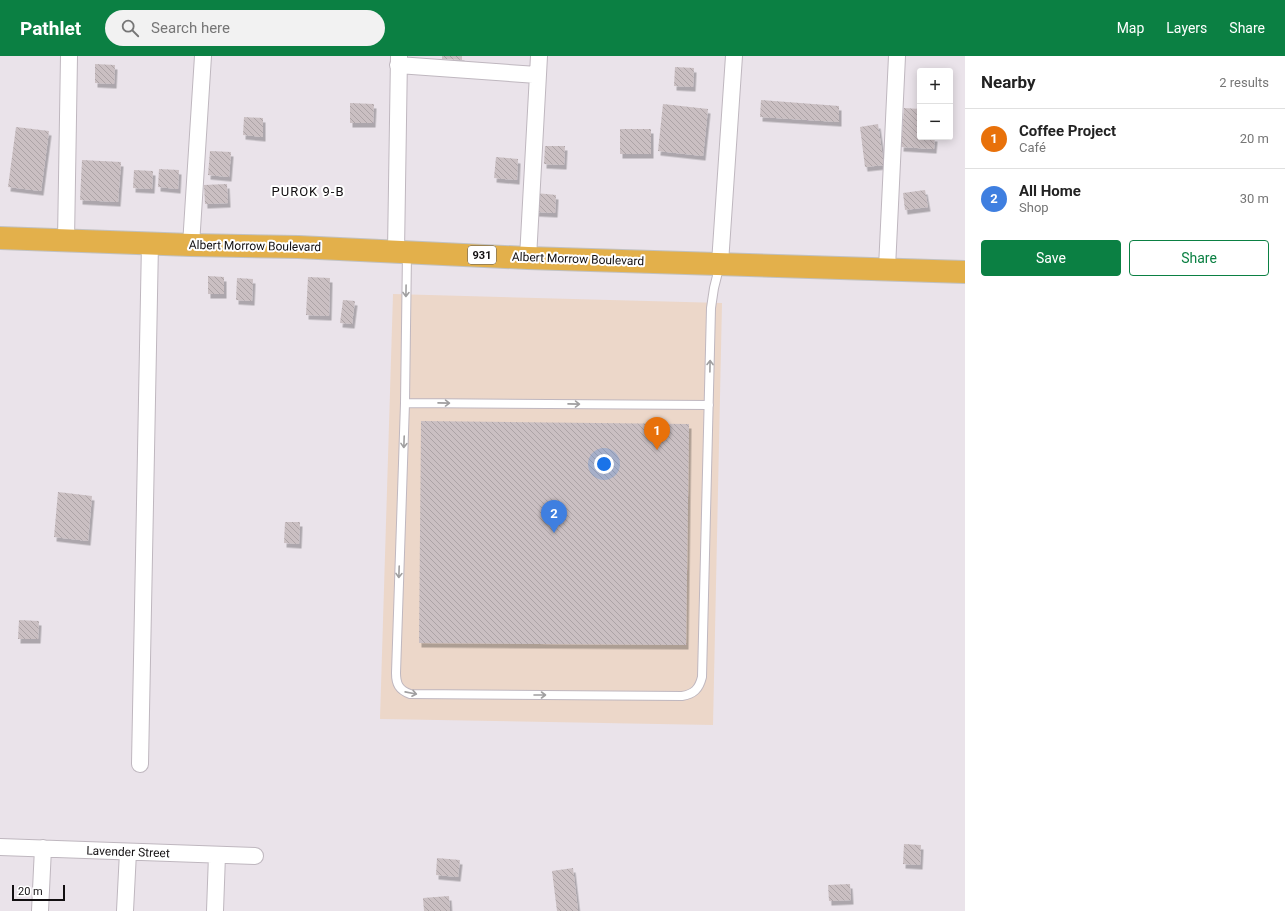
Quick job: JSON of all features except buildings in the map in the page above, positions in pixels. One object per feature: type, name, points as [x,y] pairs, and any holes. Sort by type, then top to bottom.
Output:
[{"type":"highway","name":"Albert Morrow Boulevard","points":[[0,238],[191,245],[298,247],[528,258],[887,268],[965,272]]},
{"type":"street","points":[[66,240],[69,56]]},
{"type":"street","points":[[191,245],[203,56]]},
{"type":"street","points":[[528,258],[539,56]]},
{"type":"street","points":[[720,263],[734,56]]},
{"type":"street","points":[[887,268],[897,56]]},
{"type":"street","points":[[401,252],[398,60],[537,75]]},
{"type":"street","points":[[140,764],[150,243]]},
{"type":"street","name":"Lavender Street","points":[[0,847],[255,856]]},
{"type":"street","points":[[40,911],[43,848]]},
{"type":"street","points":[[126,911],[128,852]]},
{"type":"street","points":[[215,911],[217,855]]},
{"type":"lane","points":[[401,252],[405,403],[396,681],[403,691],[410,694],[682,696],[695,692],[701,683],[702,677],[711,308],[720,263]]},
{"type":"lane","points":[[405,403],[709,405]]},
{"type":"shaded area","points":[[393,294],[722,303],[713,725],[380,719]]},
{"type":"place","name":"Coffee Project","points":[[657,450]]},
{"type":"place","name":"All Home","points":[[554,533]]},
{"type":"district","name":"PUROK 9-B","points":[[308,191]]}]
